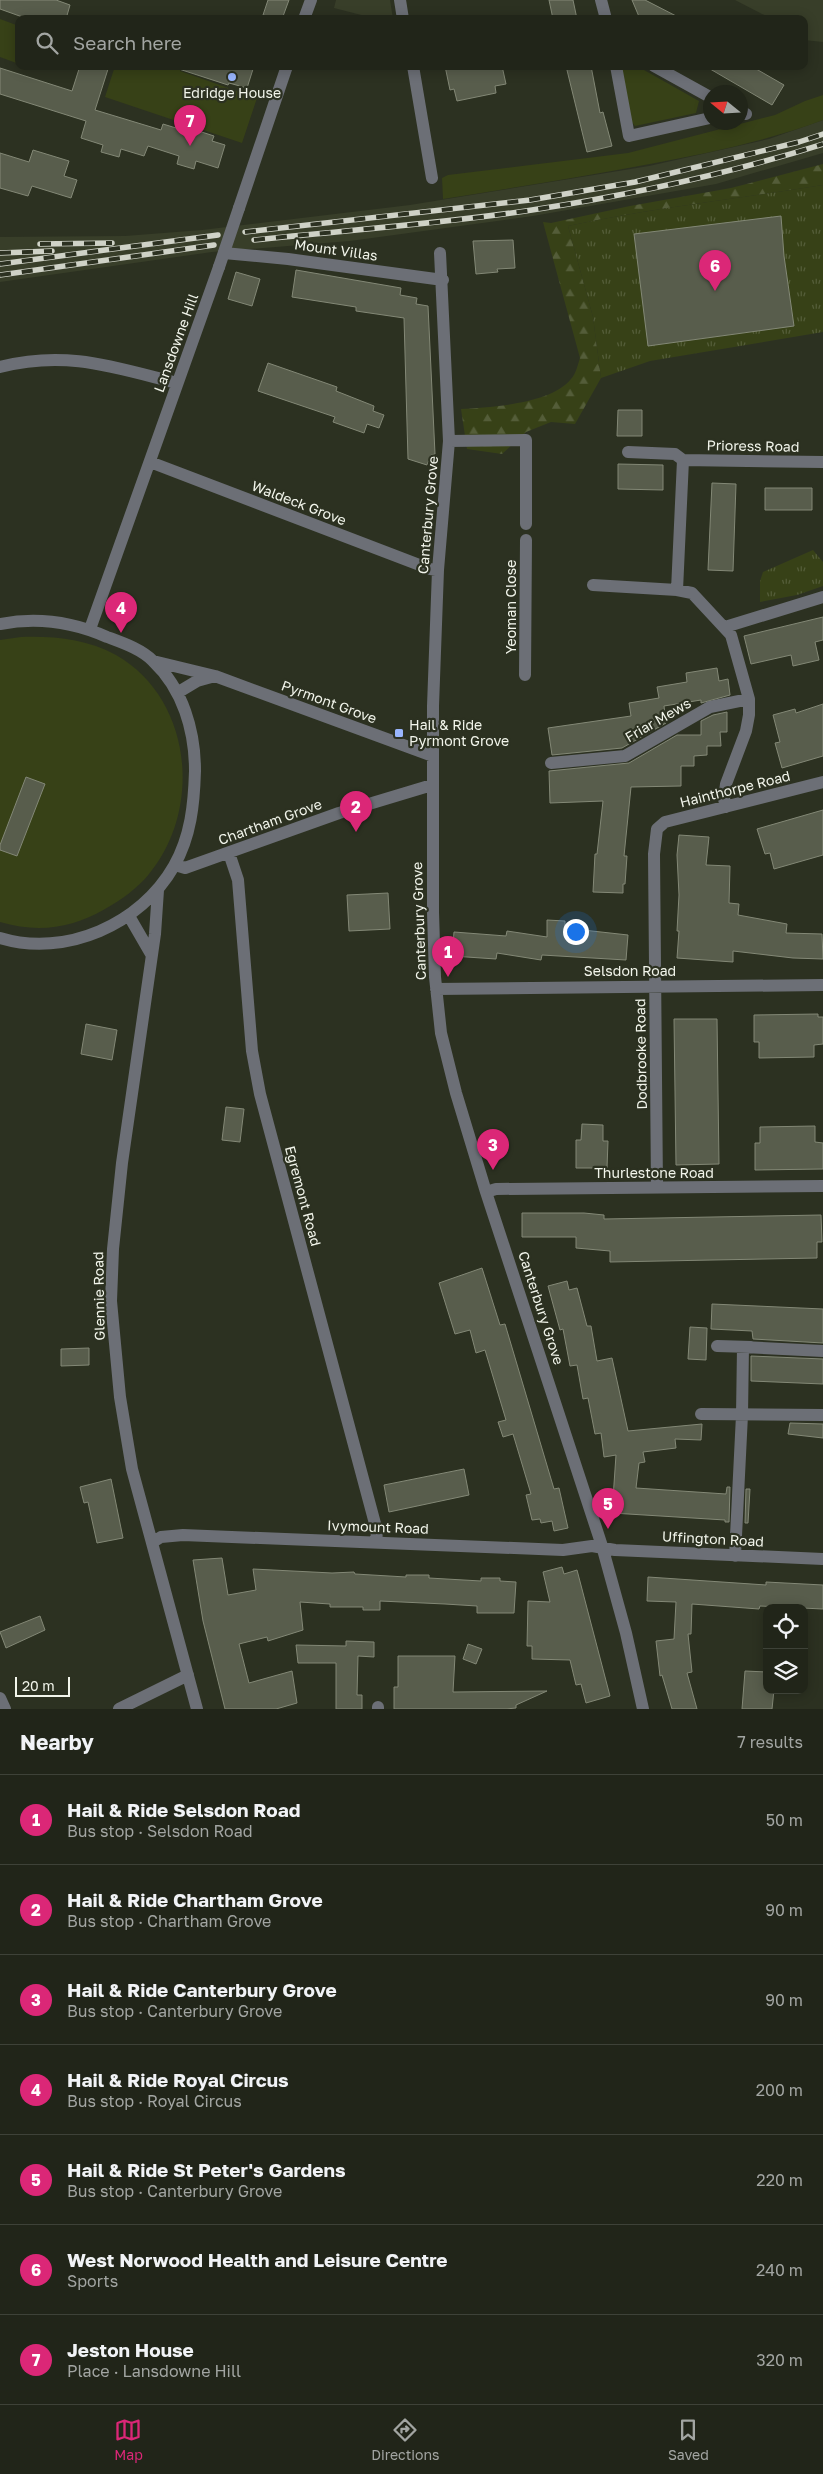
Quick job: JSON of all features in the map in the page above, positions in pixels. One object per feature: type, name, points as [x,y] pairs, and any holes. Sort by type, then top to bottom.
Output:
[{"type":"street","points":[[305,15],[311,0]]},
{"type":"street","points":[[400,0],[403,15]]},
{"type":"street","points":[[601,0],[605,15]]},
{"type":"street","name":"Lansdowne Hill","points":[[90,629],[224,253],[286,70]]},
{"type":"street","points":[[414,70],[432,178]]},
{"type":"street","points":[[617,70],[629,136],[703,120]]},
{"type":"street","points":[[661,70],[703,93]]},
{"type":"street","name":"Mount Villas","points":[[224,253],[240,253],[443,280]]},
{"type":"street","name":"Canterbury Grove","points":[[440,253],[443,280],[449,441],[438,570],[432,785],[433,912],[436,989],[441,1032],[456,1093],[486,1192],[602,1546],[643,1709]]},
{"type":"street","points":[[0,367],[28,360],[85,360],[177,383]]},
{"type":"street","points":[[449,441],[526,440],[526,524]]},
{"type":"street","name":"Prioress Road","points":[[628,452],[675,454],[683,460],[823,462]]},
{"type":"street","points":[[678,590],[683,460]]},
{"type":"street","name":"Waldeck Grove","points":[[150,462],[430,569],[438,570]]},
{"type":"street","name":"Yeoman Close","points":[[526,540],[526,675]]},
{"type":"street","points":[[593,585],[678,590],[692,593],[731,635],[749,699],[748,725],[726,784],[724,794],[726,807]]},
{"type":"street","points":[[725,627],[823,596]]},
{"type":"street","points":[[0,624],[28,621],[62,622],[90,629],[133,648],[153,660],[177,693],[188,714],[195,756],[194,808],[186,839],[175,865],[158,890],[129,916],[96,933],[57,943],[20,944],[0,938]]},
{"type":"street","name":"Pyrmont Grove","points":[[153,660],[215,676],[433,756]]},
{"type":"street","points":[[177,693],[196,681],[215,676]]},
{"type":"street","name":"Friar Mews","points":[[551,763],[625,756],[710,707],[749,699]]},
{"type":"street","name":"Hainthorpe Road","points":[[657,829],[665,822],[823,782]]},
{"type":"street","name":"Chartham Grove","points":[[175,865],[185,868],[339,813],[432,785]]},
{"type":"street","name":"Dodbrooke Road","points":[[657,829],[654,854],[657,1188]]},
{"type":"street","name":"Egremont Road","points":[[229,853],[238,880],[252,1051],[260,1094],[377,1531],[376,1542]]},
{"type":"street","name":"Glennie Road","points":[[158,890],[155,934],[121,1172],[113,1249],[111,1301],[120,1397],[132,1469],[197,1709]]},
{"type":"street","points":[[129,916],[151,954]]},
{"type":"street","name":"Selsdon Road","points":[[436,989],[823,985]]},
{"type":"street","name":"Thurlestone Road","points":[[486,1192],[496,1189],[823,1186]]},
{"type":"street","points":[[717,1346],[823,1349]]},
{"type":"street","points":[[734,1556],[742,1415],[743,1347]]},
{"type":"street","points":[[701,1414],[823,1415]]},
{"type":"street","name":"Ivymount Road","points":[[153,1542],[161,1538],[183,1535],[563,1550],[602,1546]]},
{"type":"street","name":"Uffington Road","points":[[602,1546],[615,1550],[823,1559]]},
{"type":"street","points":[[119,1709],[188,1675]]},
{"type":"street","points":[[0,1698],[5,1709]]},
{"type":"shaded area","points":[[336,0],[390,0],[392,15],[361,15],[334,8]]},
{"type":"shaded area","points":[[735,0],[823,0],[823,42],[808,40],[808,15],[764,15]]},
{"type":"shaded area","points":[[823,120],[823,153],[716,184],[533,216],[350,241],[212,252],[0,282],[0,237],[125,236],[202,230],[410,205],[649,166],[769,139]]},
{"type":"green space","points":[[0,19],[15,25],[15,63],[0,57]]},
{"type":"green space","points":[[114,70],[180,70],[257,98],[242,143],[105,97]]},
{"type":"green space","points":[[644,70],[699,101],[696,113],[635,126],[631,121],[622,71]]},
{"type":"green space","points":[[823,95],[823,120],[759,140],[715,151],[572,178],[443,199],[442,178],[448,175],[628,153],[717,130],[748,130],[748,122],[775,115]]},
{"type":"green space","points":[[823,164],[823,185],[663,209],[568,226],[593,317],[601,378],[575,424],[551,422],[526,432],[502,454],[467,449],[461,409],[520,403],[536,399],[562,387],[573,377],[577,369],[580,358],[543,222],[551,223],[630,206],[731,188]]},
{"type":"green space","points":[[823,185],[823,332],[650,361],[601,378],[593,317],[568,226],[663,209]]},
{"type":"green space","points":[[813,550],[823,562],[823,586],[797,595],[760,602],[760,581],[763,572]]},
{"type":"green space","points":[[21,637],[46,637],[82,642],[116,655],[141,674],[161,698],[174,726],[181,756],[182,787],[177,818],[166,848],[149,874],[129,893],[105,909],[79,921],[54,927],[27,927],[0,922],[0,850],[17,856],[44,784],[26,777],[0,845],[0,640]]},
{"type":"building","points":[[0,0],[56,0],[70,5],[67,15],[17,15],[0,9]]},
{"type":"building","points":[[268,0],[289,0],[283,15],[263,15]]},
{"type":"building","points":[[549,0],[573,0],[576,15],[552,15]]},
{"type":"building","points":[[632,0],[645,0],[674,15],[638,15]]},
{"type":"building","points":[[0,68],[72,91],[79,70],[108,70],[95,110],[161,130],[163,124],[176,128],[177,124],[214,136],[212,141],[225,145],[218,168],[196,161],[194,169],[177,164],[179,156],[148,146],[144,156],[121,149],[119,157],[101,152],[103,145],[81,138],[86,121],[0,94]]},
{"type":"building","name":"Edridge House","points":[[182,70],[253,70],[247,88],[229,83],[228,85]]},
{"type":"building","points":[[446,70],[503,70],[506,84],[495,86],[496,93],[457,101],[454,89],[450,90]]},
{"type":"building","points":[[567,70],[592,70],[600,113],[603,112],[612,146],[587,152]]},
{"type":"building","points":[[712,70],[758,70],[784,85],[772,105],[748,91],[748,85],[738,85]]},
{"type":"building","points":[[33,150],[69,161],[64,176],[77,180],[71,198],[32,186],[28,196],[0,188],[0,153],[29,162]]},
{"type":"building","points":[[781,216],[784,256],[794,326],[648,346],[634,234]]},
{"type":"building","points":[[513,240],[515,268],[497,269],[498,272],[476,274],[473,241]]},
{"type":"building","points":[[296,270],[401,288],[400,295],[417,298],[416,304],[428,306],[435,454],[431,455],[427,465],[408,459],[404,318],[356,311],[356,307],[292,297]]},
{"type":"building","points":[[236,272],[260,279],[252,306],[228,299]]},
{"type":"building","points":[[268,363],[337,387],[336,391],[374,406],[373,411],[384,415],[379,428],[367,424],[364,433],[333,422],[335,417],[258,391]]},
{"type":"building","points":[[618,410],[642,410],[642,436],[617,436]]},
{"type":"building","points":[[618,464],[663,465],[663,490],[618,489]]},
{"type":"building","points":[[712,483],[736,484],[733,571],[708,570]]},
{"type":"building","points":[[765,488],[812,488],[812,510],[765,510]]},
{"type":"building","points":[[823,617],[823,640],[815,642],[819,660],[793,666],[791,655],[751,664],[744,636]]},
{"type":"building","points":[[717,668],[719,681],[728,679],[730,695],[701,703],[701,700],[664,706],[666,723],[622,748],[552,755],[548,728],[631,716],[629,703],[659,698],[657,687],[687,682],[686,673]]},
{"type":"building","points":[[823,704],[823,756],[782,768],[775,743],[780,742],[773,715],[795,709],[796,713]]},
{"type":"building","points":[[727,712],[727,732],[720,732],[721,746],[707,746],[707,755],[694,756],[694,766],[681,766],[681,786],[631,787],[624,856],[627,856],[623,893],[593,892],[595,854],[597,854],[603,801],[550,803],[549,771],[629,763],[677,735],[701,735],[701,721],[713,715]]},
{"type":"building","points":[[26,777],[45,784],[17,856],[0,850],[0,845]]},
{"type":"building","points":[[823,810],[823,855],[774,869],[770,853],[765,854],[757,829]]},
{"type":"building","points":[[679,835],[709,837],[706,865],[730,866],[729,903],[739,904],[738,915],[787,924],[786,933],[822,934],[823,959],[793,958],[733,951],[733,962],[677,958],[679,895],[677,855]]},
{"type":"building","points":[[388,893],[390,929],[349,931],[347,895]]},
{"type":"building","points":[[547,920],[565,921],[565,928],[628,935],[626,960],[542,955],[541,960],[497,953],[496,959],[452,956],[454,932],[506,936],[507,931],[547,937]]},
{"type":"building","points":[[818,1014],[818,1017],[823,1017],[823,1044],[814,1045],[814,1057],[759,1058],[759,1042],[754,1042],[754,1015]]},
{"type":"building","points":[[674,1019],[717,1019],[719,1164],[676,1165]]},
{"type":"building","points":[[86,1024],[117,1030],[112,1060],[81,1054]]},
{"type":"building","points":[[226,1107],[244,1109],[240,1142],[222,1140]]},
{"type":"building","points":[[582,1124],[603,1125],[603,1141],[608,1141],[607,1168],[576,1168],[576,1140],[581,1140]]},
{"type":"building","points":[[815,1126],[815,1142],[823,1143],[823,1169],[755,1170],[755,1143],[760,1143],[760,1127]]},
{"type":"building","points":[[522,1213],[584,1213],[604,1215],[604,1219],[821,1215],[822,1242],[817,1242],[817,1258],[610,1262],[610,1251],[576,1248],[576,1237],[522,1237]]},
{"type":"building","points":[[482,1268],[500,1325],[505,1324],[554,1489],[559,1488],[568,1528],[554,1531],[552,1521],[541,1523],[540,1519],[532,1520],[526,1495],[531,1494],[513,1434],[503,1437],[498,1422],[506,1420],[485,1350],[476,1353],[470,1330],[455,1334],[439,1283]]},
{"type":"building","points":[[567,1281],[569,1290],[577,1288],[587,1326],[591,1326],[597,1361],[612,1358],[628,1431],[702,1424],[701,1440],[675,1439],[676,1448],[643,1452],[645,1462],[639,1463],[636,1488],[726,1494],[727,1487],[730,1487],[729,1522],[725,1522],[725,1520],[612,1513],[616,1455],[604,1457],[601,1433],[595,1434],[588,1398],[583,1399],[577,1365],[570,1366],[563,1329],[560,1330],[548,1286]]},
{"type":"building","points":[[712,1304],[823,1309],[823,1343],[753,1339],[752,1331],[711,1329]]},
{"type":"building","points":[[690,1327],[707,1328],[706,1360],[688,1359]]},
{"type":"building","points":[[89,1348],[89,1365],[61,1366],[61,1349]]},
{"type":"building","points":[[751,1356],[823,1359],[823,1384],[751,1381]]},
{"type":"building","points":[[790,1423],[823,1424],[823,1438],[788,1434]]},
{"type":"building","points":[[464,1469],[469,1495],[389,1512],[384,1485]]},
{"type":"building","points":[[111,1479],[123,1538],[97,1543],[88,1502],[84,1503],[80,1487]]},
{"type":"building","points":[[746,1489],[750,1489],[748,1523],[745,1523]]},
{"type":"building","points":[[222,1558],[228,1595],[256,1590],[253,1569],[332,1573],[354,1572],[355,1574],[406,1577],[406,1575],[429,1575],[429,1578],[481,1581],[481,1578],[500,1578],[500,1581],[516,1582],[514,1613],[477,1613],[477,1606],[445,1604],[380,1601],[380,1610],[363,1610],[363,1607],[330,1607],[330,1604],[300,1602],[303,1630],[268,1641],[267,1637],[239,1644],[249,1683],[292,1671],[297,1703],[276,1709],[225,1709],[203,1621],[193,1560]]},
{"type":"building","points":[[562,1567],[564,1574],[577,1570],[610,1696],[586,1703],[581,1684],[576,1685],[570,1660],[532,1659],[532,1646],[527,1646],[528,1601],[550,1602],[543,1572]]},
{"type":"building","points":[[648,1577],[766,1585],[766,1582],[823,1585],[823,1609],[808,1608],[808,1604],[763,1604],[759,1609],[692,1604],[691,1634],[688,1634],[692,1672],[687,1673],[697,1709],[672,1709],[662,1675],[660,1676],[656,1641],[674,1639],[676,1602],[647,1601]]},
{"type":"building","points":[[40,1616],[45,1630],[6,1648],[0,1632]]},
{"type":"building","points":[[346,1641],[374,1642],[374,1657],[358,1656],[357,1695],[362,1695],[362,1709],[336,1709],[336,1663],[298,1663],[296,1645],[346,1646]]},
{"type":"building","points":[[468,1644],[482,1649],[476,1664],[463,1659]]},
{"type":"building","points":[[398,1656],[455,1656],[453,1692],[547,1691],[516,1705],[516,1708],[394,1709],[394,1687],[398,1687]]},
{"type":"building","points":[[745,1671],[763,1672],[763,1694],[774,1694],[772,1709],[742,1709]]},
{"type":"railway","points":[[245,232],[530,200],[635,182],[799,142],[823,134]]},
{"type":"railway","points":[[254,240],[463,219],[569,204],[715,174],[823,144]]},
{"type":"railway","points":[[0,264],[218,235]]},
{"type":"railway","points":[[40,244],[112,243]]},
{"type":"railway","points":[[0,275],[214,245]]},
{"type":"railway","points":[[0,253],[52,251]]},
{"type":"place","name":"Edridge House","points":[[232,77]]},
{"type":"place","name":"Jeston House","points":[[190,146]]},
{"type":"place","name":"West Norwood Health and Leisure Centre","points":[[715,291]]},
{"type":"place","name":"Hail & Ride Royal Circus","points":[[121,633]]},
{"type":"place","name":"Hail & Ride Pyrmont Grove","points":[[399,733]]},
{"type":"place","name":"Hail & Ride Chartham Grove","points":[[356,832]]},
{"type":"place","name":"Hail & Ride Selsdon Road","points":[[448,977]]},
{"type":"place","name":"Hail & Ride Canterbury Grove","points":[[493,1170]]},
{"type":"place","name":"Hail & Ride St Peter's Gardens","points":[[608,1529]]}]
